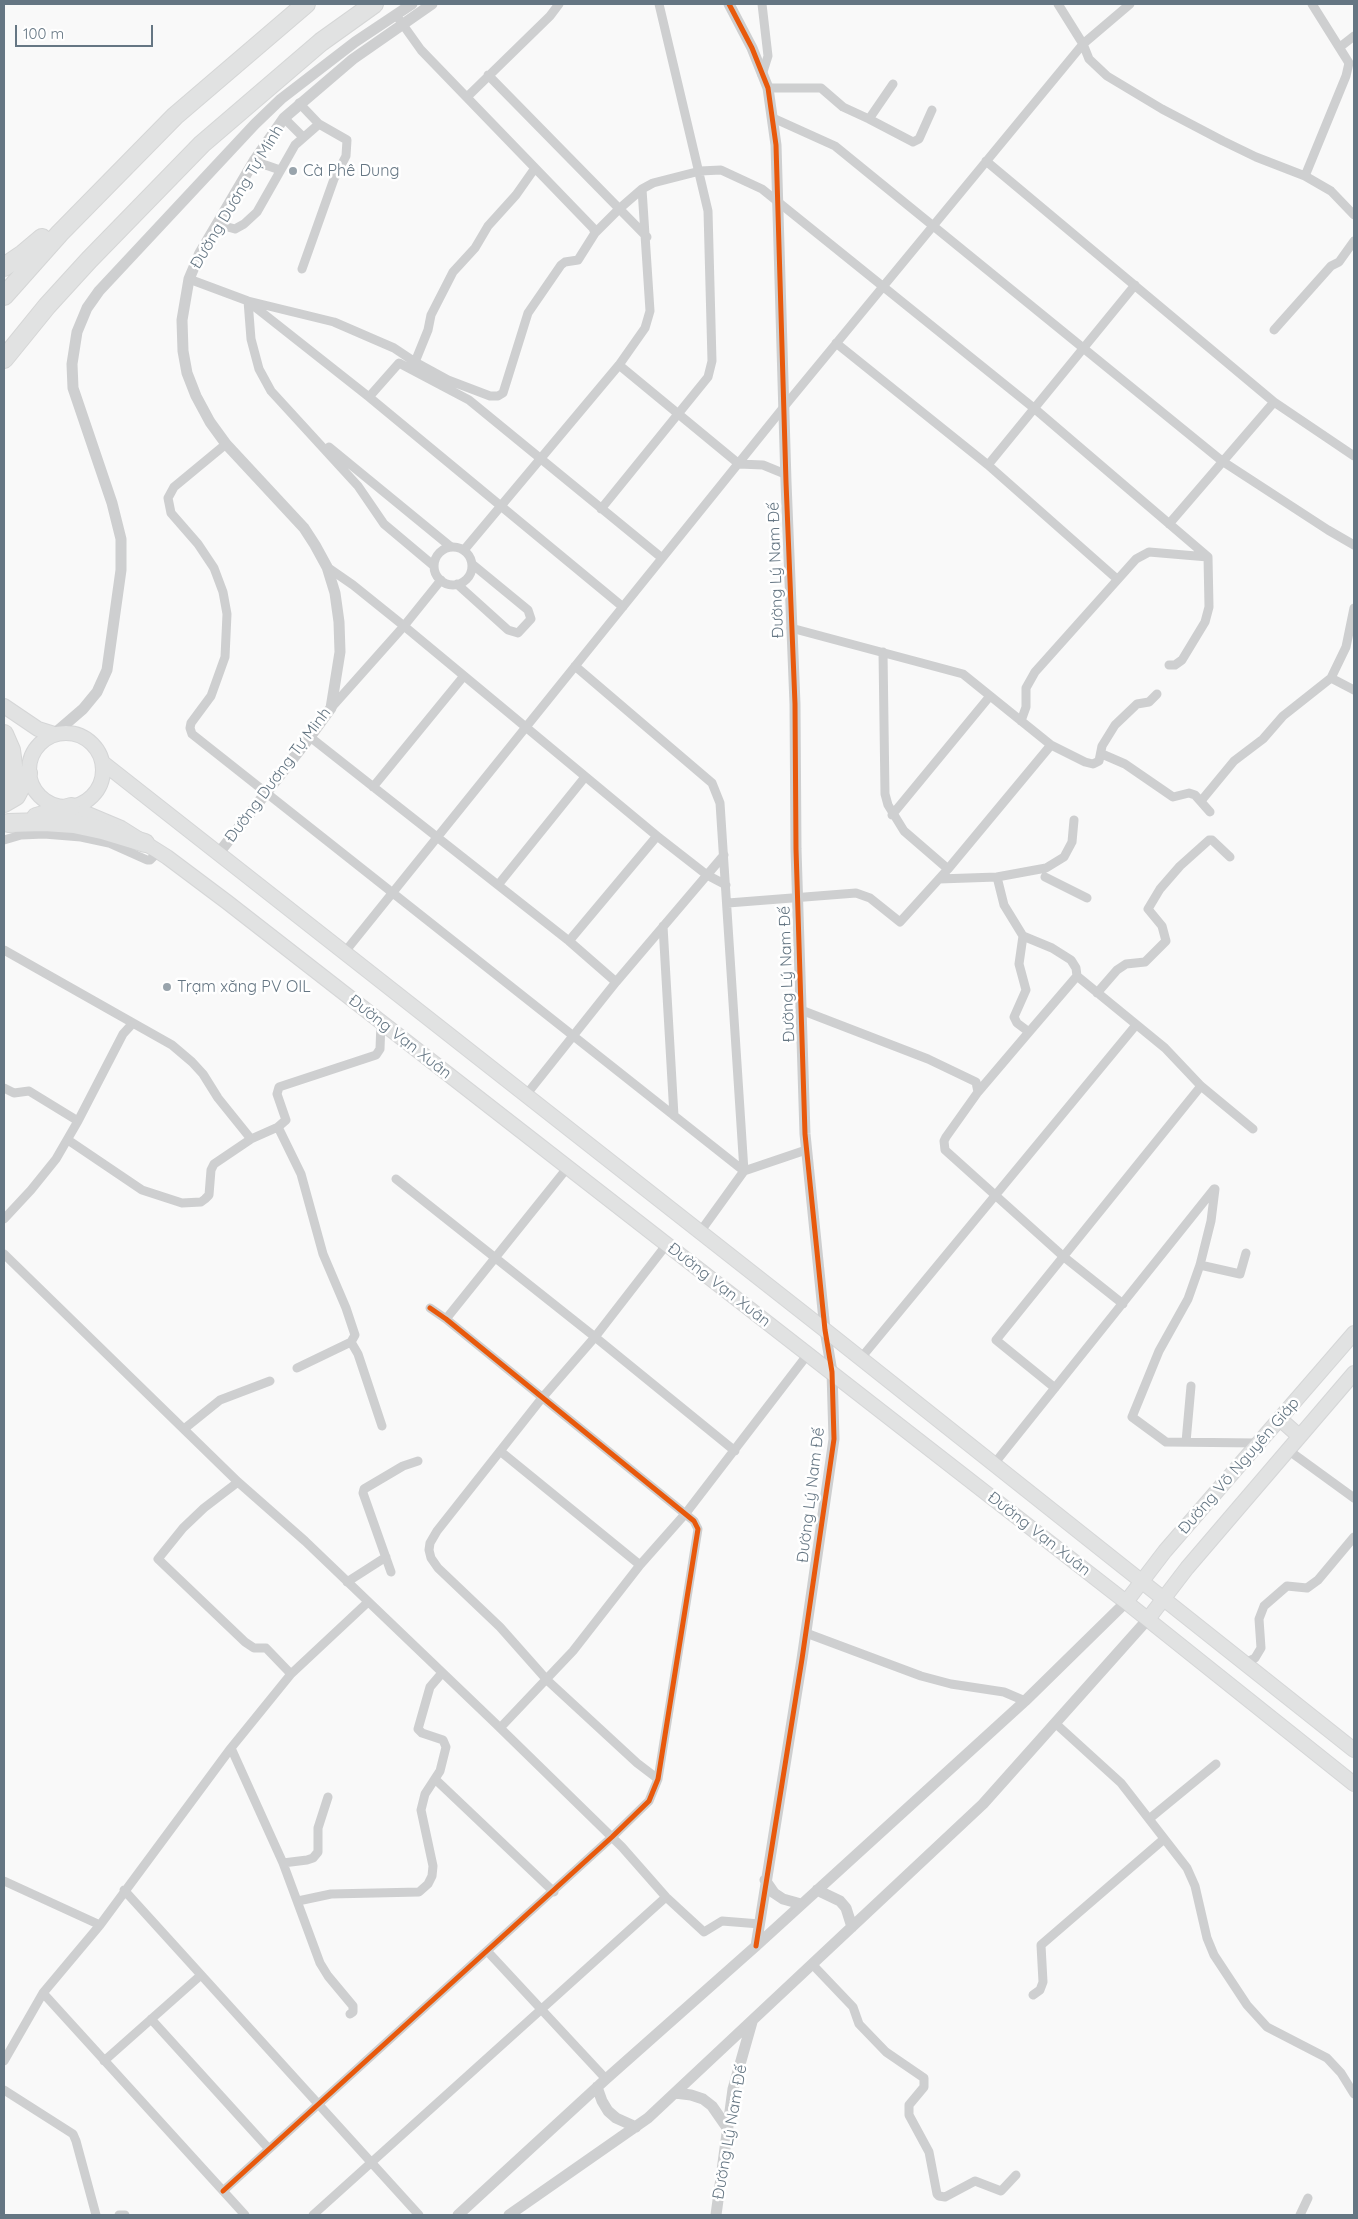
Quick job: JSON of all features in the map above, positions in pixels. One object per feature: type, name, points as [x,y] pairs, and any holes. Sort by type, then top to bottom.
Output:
[{"type":"highway","points":[[4,267],[23,254],[53,228],[100,180],[306,4]]},
{"type":"highway","points":[[4,358],[47,306],[89,260],[202,144],[321,42],[374,4]]},
{"type":"highway","points":[[4,296],[60,233],[174,116]]},
{"type":"highway","points":[[4,733],[12,750],[14,764],[10,780],[4,792]]},
{"type":"highway","points":[[4,804],[16,796],[28,773]]},
{"type":"highway","points":[[5,829],[71,807]]},
{"type":"highway","points":[[5,829],[44,822],[74,824],[102,830],[151,848]]},
{"type":"main road","points":[[4,706],[38,729],[54,734]]},
{"type":"main road","points":[[4,733],[19,752],[32,786],[38,796],[48,803],[59,807],[83,804],[100,787],[103,775],[102,762],[98,751],[90,742],[79,735],[67,732],[54,734],[43,740],[34,749],[29,761],[28,773]]},
{"type":"main road","name":"Đường Vạn Xuân","points":[[102,762],[861,1358],[1354,1750]]},
{"type":"main road","name":"Đường Vạn Xuân","points":[[71,807],[121,828],[227,902],[1148,1619],[1354,1784]]},
{"type":"main road","name":"Đường Võ Nguyên Giáp","points":[[1126,1602],[1354,1332]]},
{"type":"main road","name":"Đường Võ Nguyên Giáp","points":[[1148,1619],[1186,1568],[1354,1373]]},
{"type":"main road","points":[[1280,1420],[1300,1436]]},
{"type":"street","name":"Đường Dương Tự Minh","points":[[218,854],[310,738],[331,708],[340,652],[336,603],[327,567],[304,528],[226,444],[201,405],[187,372],[183,351],[182,320],[189,279],[194,264],[254,161],[284,118],[400,19],[412,4]]},
{"type":"street","name":"Đường Dương Tự Minh","points":[[54,734],[83,709],[96,692],[106,670],[121,570],[120,539],[112,503],[73,388],[72,364],[76,332],[87,308],[106,284],[275,105],[347,47],[432,4]]},
{"type":"street","points":[[467,97],[550,16],[559,4]]},
{"type":"street","points":[[601,509],[708,377],[712,361],[708,211],[659,4]]},
{"type":"street","name":"Đường Lý Nam Đế","points":[[729,4],[752,48],[768,88],[773,118],[778,202],[785,474],[795,704],[798,898],[806,1150],[825,1330],[832,1372],[834,1438],[806,1632],[756,1946]]},
{"type":"street","points":[[762,4],[768,56],[762,75]]},
{"type":"street","points":[[1058,4],[1083,44],[1089,59],[1099,70],[1162,109],[1256,157],[1305,176],[1331,191],[1354,215]]},
{"type":"street","points":[[344,953],[932,226],[1083,44],[1130,4]]},
{"type":"street","points":[[1305,176],[1350,63],[1312,4]]},
{"type":"street","points":[[400,19],[419,46],[593,228],[595,233]]},
{"type":"street","points":[[1340,47],[1354,36]]},
{"type":"street","points":[[488,76],[647,237]]},
{"type":"street","points":[[869,119],[893,84]]},
{"type":"street","points":[[768,88],[821,88],[843,107],[905,138],[917,141],[932,110]]},
{"type":"street","points":[[300,103],[319,124],[347,140],[346,156],[334,179],[302,269]]},
{"type":"street","points":[[284,118],[303,136]]},
{"type":"street","points":[[773,118],[835,146],[1222,461],[1354,545]]},
{"type":"street","points":[[217,224],[236,229],[257,212],[295,145],[303,136],[319,124]]},
{"type":"street","points":[[254,161],[280,170]]},
{"type":"street","points":[[986,162],[1274,402],[1354,456]]},
{"type":"street","points":[[414,362],[428,330],[431,315],[453,272],[475,248],[488,226],[516,195],[535,168]]},
{"type":"street","points":[[401,359],[414,362],[448,380],[490,396],[498,396],[503,393],[528,313],[561,265],[565,262],[578,260],[595,233],[619,209],[652,183],[700,171],[721,170],[762,189],[1035,409],[1208,557],[1209,607],[1205,622],[1188,653],[1175,665],[1169,665]]},
{"type":"street","points":[[464,550],[619,364],[645,328],[650,311],[647,237],[642,189]]},
{"type":"street","points":[[1274,330],[1331,266],[1339,262],[1354,242]]},
{"type":"street","points":[[189,279],[248,301],[334,322],[388,345],[401,359],[469,400],[662,558]]},
{"type":"street","points":[[988,465],[1135,285]]},
{"type":"street","points":[[248,301],[369,397],[623,607]]},
{"type":"street","points":[[248,301],[250,339],[259,370],[271,391],[358,486],[384,524],[434,566],[441,580],[457,584],[469,575],[472,564]]},
{"type":"street","points":[[836,343],[988,465],[1118,579]]},
{"type":"street","points":[[369,397],[401,359]]},
{"type":"street","points":[[619,364],[739,464],[763,464],[785,474]]},
{"type":"street","points":[[1169,524],[1274,402]]},
{"type":"street","points":[[306,429],[451,547],[464,550],[472,564],[528,610],[531,619],[518,633],[508,630],[457,584]]},
{"type":"street","points":[[226,444],[174,487],[168,498],[171,513],[198,544],[214,568],[223,592],[227,614],[225,657],[211,696],[191,722],[192,734],[744,1171]]},
{"type":"street","points":[[434,566],[441,551],[451,547]]},
{"type":"street","points":[[1021,721],[1026,707],[1026,688],[1035,672],[1136,559],[1149,552],[1208,557]]},
{"type":"street","points":[[327,567],[353,585],[404,626],[463,677],[657,836],[706,875],[726,885]]},
{"type":"street","points":[[331,708],[404,626],[441,580]]},
{"type":"street","points":[[1201,801],[1234,761],[1263,739],[1283,716],[1331,678],[1346,647],[1354,608]]},
{"type":"street","points":[[791,628],[963,674],[1051,745],[1085,762],[1096,763],[1102,754],[1102,746],[1115,724],[1137,704],[1149,702],[1157,694]]},
{"type":"street","points":[[883,652],[885,794],[892,815],[904,831],[948,869]]},
{"type":"street","points":[[575,666],[712,783],[720,803],[744,1171]]},
{"type":"street","points":[[373,787],[463,677]]},
{"type":"street","points":[[1331,678],[1354,690]]},
{"type":"street","points":[[892,815],[990,696]]},
{"type":"street","points":[[310,738],[569,941],[616,982]]},
{"type":"street","points":[[728,903],[856,893],[863,894],[900,922],[948,869],[1051,745]]},
{"type":"street","points":[[1102,754],[1125,764],[1173,797],[1192,793],[1210,812]]},
{"type":"street","points":[[498,885],[585,776]]},
{"type":"street","points":[[1040,874],[1064,857],[1072,842],[1074,820]]},
{"type":"street","points":[[569,941],[657,836]]},
{"type":"street","points":[[1097,993],[1118,970],[1126,964],[1145,962],[1166,941],[1162,926],[1148,909],[1152,899],[1180,866],[1209,840],[1212,840],[1230,857]]},
{"type":"street","points":[[526,1095],[572,1035],[724,855]]},
{"type":"street","points":[[939,879],[1040,874],[1087,898]]},
{"type":"street","points":[[997,877],[1004,905],[1023,936],[1052,948],[1072,960],[1077,976],[1165,1048],[1201,1086],[1253,1129]]},
{"type":"street","points":[[663,926],[674,1116]]},
{"type":"street","points":[[1023,936],[1019,964],[1026,990],[1014,1019],[1017,1024],[1029,1032]]},
{"type":"street","points":[[4,950],[172,1044],[203,1074],[218,1098],[251,1139]]},
{"type":"street","points":[[1077,976],[978,1092],[946,1136],[944,1146],[949,1155],[1064,1257],[1122,1304]]},
{"type":"street","points":[[801,1010],[928,1059],[976,1082],[978,1092]]},
{"type":"street","points":[[68,1140],[142,1190],[182,1203],[201,1202],[209,1194],[211,1170],[214,1164],[251,1139],[278,1128],[286,1120],[277,1094],[279,1087],[376,1055],[380,1049],[381,1022]]},
{"type":"street","points":[[4,1219],[32,1190],[56,1159],[68,1140],[123,1034],[133,1023]]},
{"type":"street","points":[[861,1358],[997,1196],[1136,1025]]},
{"type":"street","points":[[1055,1388],[996,1340],[1201,1086]]},
{"type":"street","points":[[4,1088],[14,1093],[29,1091],[78,1121]]},
{"type":"street","points":[[278,1128],[301,1174],[323,1254],[354,1330],[354,1338],[351,1342],[297,1368]]},
{"type":"street","points":[[700,1232],[744,1171],[806,1150]]},
{"type":"street","points":[[446,1319],[568,1167]]},
{"type":"street","points":[[396,1179],[595,1336],[735,1451]]},
{"type":"street","points":[[994,1464],[1215,1188],[1211,1221],[1200,1265],[1188,1298],[1160,1351],[1132,1417],[1166,1442],[1258,1444]]},
{"type":"street","points":[[658,1779],[637,1763],[547,1680],[500,1627],[438,1568],[431,1558],[429,1550],[430,1543],[437,1531],[667,1244]]},
{"type":"street","points":[[4,1254],[238,1482],[347,1582],[500,1728],[612,1838],[666,1897],[704,1932],[722,1921],[760,1924]]},
{"type":"street","points":[[1200,1265],[1240,1274],[1246,1254]]},
{"type":"street","points":[[223,2191],[612,1838],[648,1801],[658,1779],[698,1529],[694,1521],[686,1513],[430,1308]]},
{"type":"street","points":[[351,1342],[358,1354],[382,1426]]},
{"type":"street","points":[[500,1728],[573,1651],[640,1565],[686,1513],[808,1354]]},
{"type":"street","points":[[184,1429],[220,1400],[270,1381]]},
{"type":"street","points":[[1186,1442],[1191,1386]]},
{"type":"street","points":[[1288,1450],[1354,1498]]},
{"type":"street","points":[[500,1451],[640,1565]]},
{"type":"street","points":[[392,1572],[363,1495],[364,1489],[418,1460]]},
{"type":"street","points":[[238,1482],[183,1528],[158,1559],[245,1642],[254,1648],[266,1648],[291,1674]]},
{"type":"street","points":[[1245,1663],[1255,1658],[1262,1648],[1258,1619],[1264,1606],[1287,1586],[1307,1588],[1318,1580],[1354,1537]]},
{"type":"street","points":[[347,1582],[386,1557]]},
{"type":"street","points":[[4,2061],[43,1993],[100,1925],[124,1890],[231,1748],[291,1674],[368,1602]]},
{"type":"street","points":[[458,2215],[601,2083],[756,1946],[1025,1701],[1126,1602]]},
{"type":"street","points":[[509,2215],[636,2127],[852,1927],[983,1804],[1148,1619]]},
{"type":"street","points":[[806,1632],[921,1676],[951,1684],[1004,1692],[1025,1701]]},
{"type":"street","points":[[298,1901],[331,1894],[419,1892],[428,1884],[432,1876],[433,1866],[421,1810],[424,1794],[435,1779],[444,1759],[445,1744],[440,1739],[422,1733],[418,1729],[430,1687],[442,1673]]},
{"type":"street","points":[[1055,1722],[1121,1783],[1192,1878],[1207,1938],[1214,1955],[1247,2005],[1267,2027],[1327,2058],[1342,2073],[1353,2092]]},
{"type":"street","points":[[231,1748],[283,1863],[320,1963],[328,1976],[353,2006],[353,2012],[350,2014]]},
{"type":"street","points":[[1149,1819],[1216,1764]]},
{"type":"street","points":[[435,1779],[554,1892]]},
{"type":"street","points":[[283,1863],[307,1860],[313,1858],[318,1852],[318,1828],[328,1797]]},
{"type":"street","points":[[1033,1995],[1040,1990],[1043,1982],[1041,1945],[1164,1839]]},
{"type":"street","points":[[765,1880],[774,1893],[782,1899],[801,1904]]},
{"type":"street","points":[[4,1881],[100,1925]]},
{"type":"street","points":[[124,1890],[419,2215]]},
{"type":"street","points":[[817,1890],[840,1901],[846,1908],[852,1927]]},
{"type":"street","points":[[313,2215],[666,1897]]},
{"type":"street","points":[[488,1952],[540,2009],[601,2083],[602,2101],[608,2111],[616,2118],[636,2127]]},
{"type":"street","points":[[812,1964],[852,2007],[859,2024],[886,2052],[924,2078],[924,2087],[909,2105],[909,2115],[929,2152],[937,2194],[945,2197],[977,2181],[1001,2191],[1016,2175]]},
{"type":"street","points":[[104,2061],[201,1975]]},
{"type":"street","points":[[43,1993],[244,2215]]},
{"type":"street","points":[[151,2019],[269,2149]]},
{"type":"street","name":"Đường Lý Nam Đế","points":[[716,2215],[733,2089],[752,2020]]},
{"type":"street","points":[[4,2090],[73,2134],[96,2215]]},
{"type":"street","points":[[674,2093],[703,2099],[712,2106],[728,2129]]},
{"type":"street","points":[[1300,2215],[1308,2198]]},
{"type":"street","points":[[120,2215],[125,2215]]},
{"type":"cycle path","points":[[729,4],[752,48],[768,88],[776,145],[795,704],[796,849],[805,1134],[825,1330],[832,1372],[834,1439],[802,1659],[756,1946]]},
{"type":"cycle path","points":[[223,2191],[612,1837],[649,1801],[658,1779],[698,1529],[694,1521],[430,1308]]},
{"type":"place","name":"Cà Phê Dung","points":[[293,171]]},
{"type":"place","name":"Trạm xăng PV OIL","points":[[167,987]]}]
